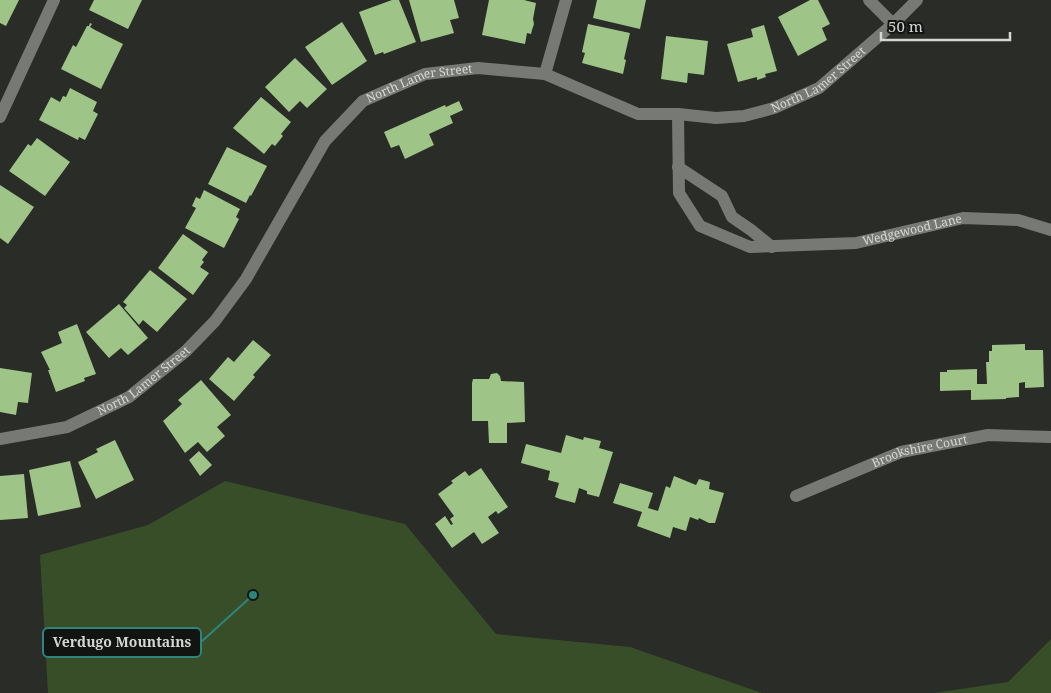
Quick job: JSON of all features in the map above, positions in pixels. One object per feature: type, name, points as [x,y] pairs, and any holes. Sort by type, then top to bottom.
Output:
[{"type":"street","points":[[0,116],[54,0]]},
{"type":"street","points":[[545,74],[566,0]]},
{"type":"street","points":[[869,0],[893,24]]},
{"type":"street","name":"North Lamer Street","points":[[0,439],[67,427],[129,396],[186,351],[215,321],[246,279],[324,141],[363,101],[425,74],[478,68],[545,74],[638,114],[678,114],[716,118],[744,116],[774,108],[819,88],[893,24],[917,0]]},
{"type":"street","name":"Wedgewood Lane","points":[[678,114],[679,193],[700,226],[750,247],[856,244],[964,218],[1018,220],[1051,230]]},
{"type":"street","points":[[678,167],[722,196],[732,217],[772,247]]},
{"type":"street","name":"Brookshire Court","points":[[796,496],[901,452],[988,435],[1051,437]]},
{"type":"green space","points":[[225,481],[405,524],[496,634],[630,647],[762,693],[48,693],[40,555],[148,525]]},
{"type":"green space","points":[[1051,639],[1051,693],[934,693],[1008,682]]},
{"type":"building","points":[[0,0],[19,0],[6,26],[0,23]]},
{"type":"building","points":[[94,0],[142,0],[128,29],[89,10]]},
{"type":"building","points":[[392,0],[399,0],[416,42],[384,54],[383,52],[375,55],[359,12]]},
{"type":"building","points":[[409,0],[454,0],[459,18],[450,20],[454,33],[421,42]]},
{"type":"building","points":[[489,0],[524,0],[536,3],[534,24],[531,34],[527,33],[525,44],[482,35]]},
{"type":"building","points":[[597,0],[646,0],[640,29],[593,18]]},
{"type":"building","points":[[810,0],[818,0],[830,24],[822,28],[827,40],[798,56],[778,17]]},
{"type":"building","points":[[342,22],[367,61],[332,85],[305,47]]},
{"type":"building","points":[[90,23],[92,24],[90,27],[123,44],[101,89],[61,69],[73,45],[76,47]]},
{"type":"building","points":[[588,24],[630,33],[624,59],[626,60],[623,74],[582,63],[585,53],[582,52]]},
{"type":"building","points":[[764,25],[777,71],[765,74],[766,77],[757,80],[757,77],[738,82],[727,44],[753,37],[751,29]]},
{"type":"building","points":[[666,36],[708,41],[704,75],[688,73],[687,83],[661,79]]},
{"type":"building","points":[[295,58],[327,89],[307,108],[300,101],[289,112],[265,87]]},
{"type":"building","points":[[70,88],[97,102],[93,111],[98,114],[85,140],[79,137],[78,140],[39,120],[51,97],[60,102],[63,96],[66,97]]},
{"type":"building","points":[[261,97],[291,122],[281,134],[283,136],[275,146],[272,144],[264,154],[233,128]]},
{"type":"building","points":[[459,101],[463,110],[450,116],[453,123],[429,134],[434,145],[405,159],[399,145],[391,148],[384,132],[445,105],[446,107]]},
{"type":"building","points":[[37,138],[70,162],[45,196],[9,171],[28,144],[31,146]]},
{"type":"building","points":[[227,147],[267,166],[246,203],[208,184]]},
{"type":"building","points":[[0,185],[34,207],[8,244],[0,238]]},
{"type":"building","points":[[204,190],[240,209],[236,217],[239,219],[224,248],[185,228],[196,208],[192,206],[196,197],[200,199]]},
{"type":"building","points":[[183,234],[208,252],[202,260],[204,262],[200,267],[209,273],[193,295],[158,268]]},
{"type":"building","points":[[150,270],[187,299],[157,332],[143,320],[139,325],[124,308],[127,305],[123,302]]},
{"type":"building","points":[[119,304],[148,338],[128,355],[121,348],[109,358],[86,332]]},
{"type":"building","points":[[77,324],[96,374],[84,378],[85,381],[56,392],[48,370],[50,370],[41,352],[62,343],[58,332]]},
{"type":"building","points":[[253,340],[271,355],[234,401],[209,379],[228,357],[234,362]]},
{"type":"building","points":[[1025,344],[1025,350],[1043,350],[1044,387],[1025,388],[1025,382],[1019,383],[1019,397],[1006,399],[971,400],[971,390],[940,391],[940,372],[977,369],[977,384],[987,384],[986,362],[989,362],[989,351],[992,351],[992,345]]},
{"type":"building","points":[[0,368],[32,373],[28,403],[18,402],[16,415],[0,412]]},
{"type":"building","points":[[497,373],[501,381],[524,382],[525,422],[507,423],[507,443],[489,443],[488,421],[472,421],[473,379],[489,379],[491,374]]},
{"type":"building","points":[[201,380],[231,415],[217,427],[225,436],[207,452],[198,442],[185,453],[163,421],[182,404],[178,400]]},
{"type":"building","points":[[566,435],[583,440],[584,437],[601,441],[599,448],[613,452],[599,497],[587,494],[587,491],[579,488],[575,503],[555,497],[559,483],[548,480],[550,471],[521,463],[526,444],[561,453]]},
{"type":"building","points":[[115,440],[134,480],[96,499],[78,462],[98,452],[96,449]]},
{"type":"building","points":[[199,451],[212,465],[200,476],[189,460]]},
{"type":"building","points":[[70,461],[81,507],[38,516],[29,470]]},
{"type":"building","points":[[481,468],[508,507],[498,514],[496,511],[488,517],[499,533],[482,544],[474,532],[452,548],[435,524],[445,516],[451,525],[453,524],[450,519],[454,516],[438,494],[465,471],[469,476]]},
{"type":"building","points":[[24,474],[28,518],[0,520],[0,476]]},
{"type":"building","points":[[674,476],[696,485],[699,479],[710,482],[709,489],[724,493],[715,523],[690,517],[686,531],[673,527],[670,538],[637,526],[642,512],[613,503],[620,483],[653,493],[648,508],[658,511],[666,486],[670,488]]},
{"type":"place","name":"Verdugo Mountains","points":[[253,595]]}]
